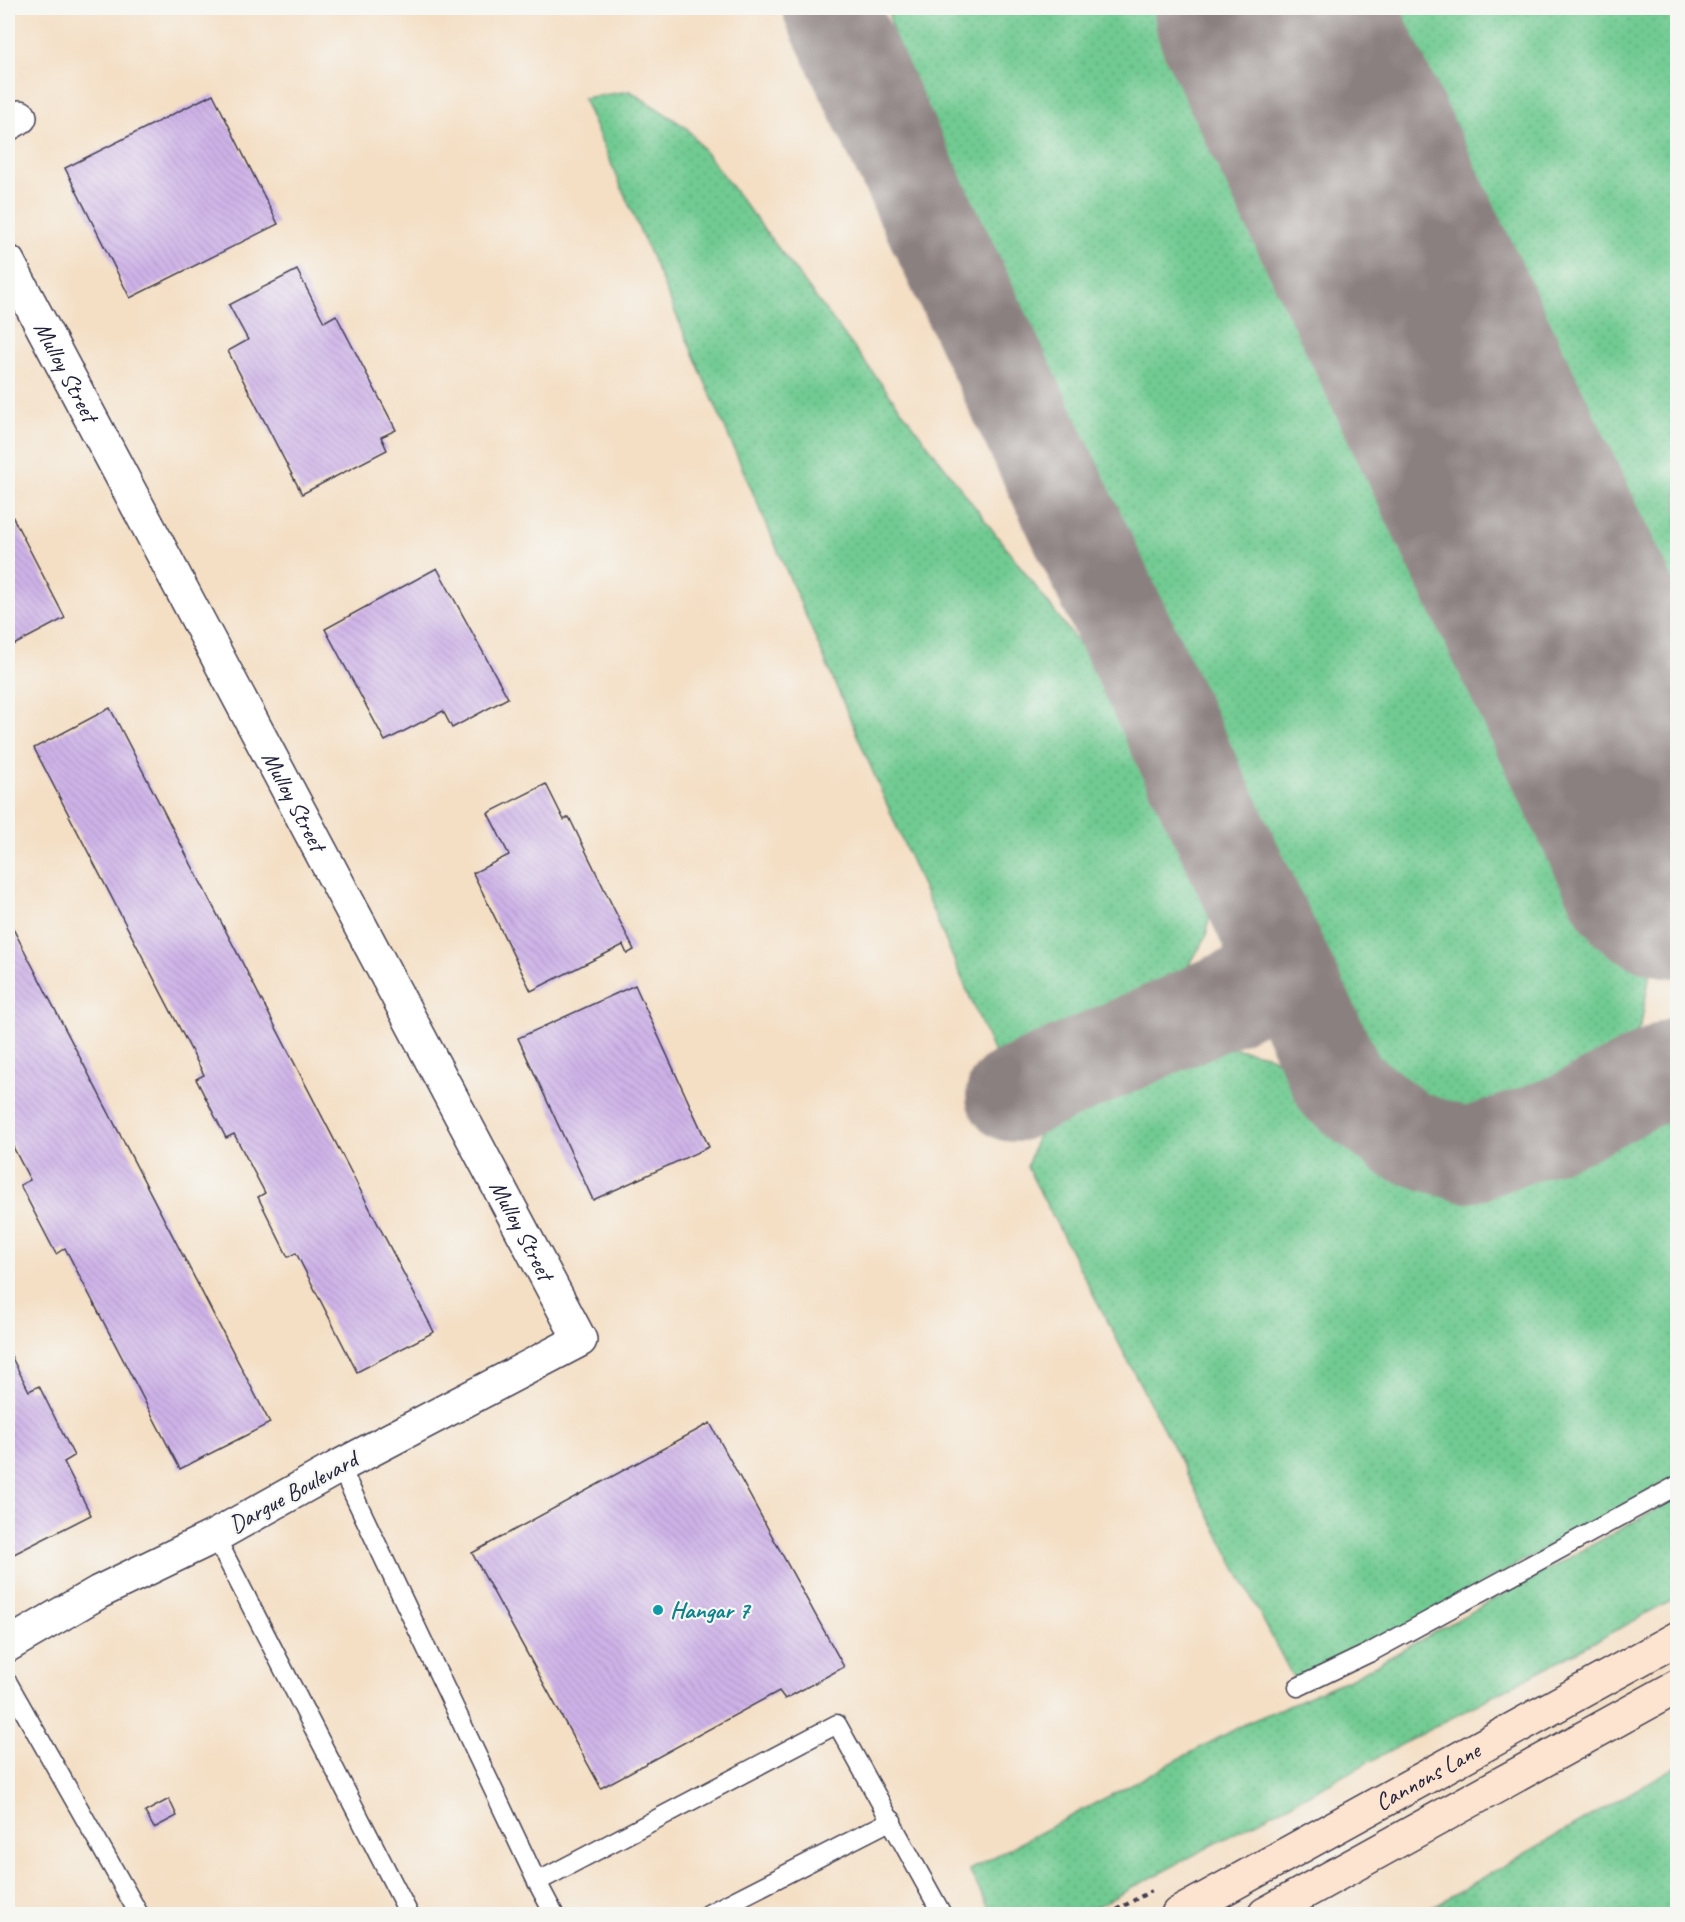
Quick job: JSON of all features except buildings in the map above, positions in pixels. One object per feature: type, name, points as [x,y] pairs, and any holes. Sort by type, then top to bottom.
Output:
[{"type":"main road","name":"Cannons Lane","points":[[1179,1914],[1677,1638]]},
{"type":"main road","name":"Cannons Lane","points":[[1265,1914],[1677,1686]]},
{"type":"street","name":"Mulloy Street","points":[[8,262],[580,1340]]},
{"type":"street","name":"Dargue Boulevard","points":[[8,1645],[99,1592],[215,1536],[340,1466],[580,1340]]},
{"type":"lane","points":[[340,1466],[554,1914]]},
{"type":"lane","points":[[1298,1687],[1369,1653],[1677,1485]]},
{"type":"lane","points":[[215,1536],[409,1914]]},
{"type":"lane","points":[[8,1683],[139,1914]]},
{"type":"lane","points":[[537,1882],[837,1724],[942,1914]]},
{"type":"lane","points":[[708,1914],[892,1820]]},
{"type":"green space","points":[[887,8],[1210,8],[1636,909],[1652,962],[1641,1025],[1623,1054],[1522,1113],[1464,1125],[1407,1105],[1363,1056],[904,72]]},
{"type":"green space","points":[[1339,8],[1677,8],[1677,718]]},
{"type":"green space","points":[[630,91],[687,128],[1150,740],[1204,856],[1212,899],[1206,937],[1188,967],[1162,994],[1000,1067],[583,98]]},
{"type":"green space","points":[[1228,1047],[1271,1056],[1307,1080],[1346,1131],[1389,1160],[1443,1178],[1493,1178],[1544,1164],[1677,1100],[1677,1476],[1298,1687],[1027,1167],[1037,1137],[1057,1111],[1189,1051]]},
{"type":"green space","points":[[1677,1498],[1677,1598],[1083,1914],[992,1914],[969,1870],[1247,1723],[1354,1677]]},
{"type":"green space","points":[[1677,1766],[1677,1914],[1420,1914]]},
{"type":"taxiway","points":[[830,8],[1341,1086],[1405,1136],[1467,1156],[1568,1120],[1678,1064]]},
{"type":"taxiway","points":[[1013,1095],[1287,973]]},
{"type":"runway","points":[[1271,8],[1678,861]]},
{"type":"place","name":"Hangar 7","points":[[658,1610]]}]
